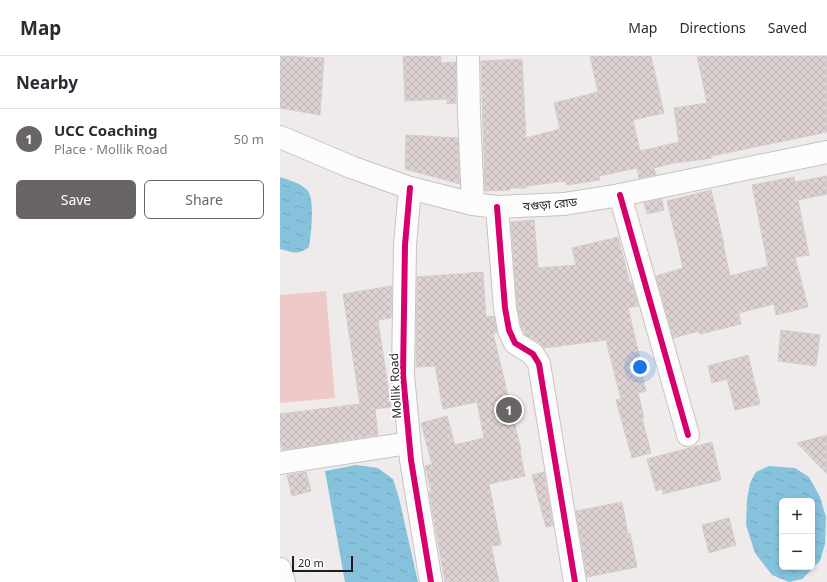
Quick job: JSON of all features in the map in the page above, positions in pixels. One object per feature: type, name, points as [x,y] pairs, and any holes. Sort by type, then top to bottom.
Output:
[{"type":"street","points":[[468,56],[473,204]]},
{"type":"street","name":"বগুড়া রোড","points":[[280,137],[351,167],[410,188],[473,204],[497,208],[564,204],[620,195],[827,152]]},
{"type":"street","name":"Mollik Road","points":[[410,188],[404,245],[403,367],[411,460],[431,582]]},
{"type":"street","points":[[620,195],[688,435]]},
{"type":"street","points":[[497,208],[504,308],[508,330],[515,343],[533,354],[539,364],[576,582]]},
{"type":"street","points":[[280,463],[409,442]]},
{"type":"street","points":[[280,569],[284,582]]},
{"type":"shaded area","points":[[326,291],[335,398],[280,403],[280,295]]},
{"type":"water","points":[[280,177],[302,186],[308,191],[310,196],[312,218],[311,235],[309,247],[302,252],[292,252],[280,249]]},
{"type":"water","points":[[356,465],[378,468],[393,479],[399,498],[418,582],[345,582],[325,471]]},
{"type":"water","points":[[769,466],[795,468],[809,477],[820,497],[826,517],[825,544],[820,561],[815,566],[815,498],[779,498],[779,570],[811,570],[802,579],[789,582],[772,575],[755,553],[746,525],[747,499],[750,483],[756,472]]},
{"type":"building","points":[[280,56],[324,58],[320,115],[280,108]]},
{"type":"building","points":[[403,56],[441,56],[441,63],[456,62],[456,103],[447,104],[447,99],[405,101]]},
{"type":"building","points":[[590,56],[651,56],[664,113],[633,120],[640,151],[679,142],[674,108],[707,103],[697,56],[827,56],[827,132],[712,156],[712,158],[674,163],[654,168],[656,175],[639,178],[637,168],[599,176],[600,180],[567,185],[566,181],[526,186],[526,188],[510,188],[510,190],[485,191],[481,61],[522,59],[526,138],[560,129],[554,103],[598,92]]},
{"type":"building","points":[[406,135],[458,138],[460,184],[405,169]]},
{"type":"building","points":[[827,176],[827,194],[798,200],[809,255],[795,257],[808,307],[776,315],[774,304],[739,313],[741,324],[700,334],[699,331],[673,338],[656,276],[683,268],[667,201],[711,190],[730,276],[768,266],[752,185],[794,177],[795,182]]},
{"type":"building","points":[[662,199],[664,210],[647,214],[644,203]]},
{"type":"building","points":[[534,220],[538,268],[576,265],[572,248],[618,237],[630,283],[632,282],[638,306],[628,308],[646,391],[638,393],[644,417],[642,418],[651,453],[632,458],[616,400],[621,399],[606,340],[544,348],[540,343],[525,335],[525,331],[523,331],[521,326],[517,306],[511,222]]},
{"type":"building","points":[[483,272],[486,317],[494,316],[497,333],[493,333],[521,450],[525,476],[489,484],[501,545],[491,546],[499,582],[445,582],[429,492],[431,491],[425,466],[432,464],[421,423],[447,416],[455,445],[484,438],[477,402],[443,409],[435,366],[416,367],[417,277]]},
{"type":"building","points":[[392,286],[391,318],[378,320],[391,407],[375,409],[378,435],[282,450],[280,444],[280,414],[360,404],[343,294]]},
{"type":"building","points":[[781,330],[820,335],[816,366],[778,361]]},
{"type":"building","points":[[748,355],[760,404],[735,410],[727,379],[712,383],[708,366]]},
{"type":"building","points":[[827,435],[827,474],[797,443]]},
{"type":"building","points":[[712,442],[721,480],[663,494],[662,489],[656,491],[647,459]]},
{"type":"building","points":[[306,472],[311,491],[292,496],[287,475]]},
{"type":"building","points":[[544,472],[553,526],[546,527],[532,475]]},
{"type":"building","points":[[622,502],[628,534],[630,533],[637,567],[587,577],[576,511]]},
{"type":"building","points":[[729,518],[736,545],[709,553],[702,525]]},
{"type":"cycle path","points":[[410,188],[405,245],[403,375],[411,460],[431,582]]},
{"type":"cycle path","points":[[620,195],[688,435]]},
{"type":"cycle path","points":[[497,207],[505,308],[509,330],[515,343],[533,354],[539,364],[575,582]]},
{"type":"place","name":"UCC Coaching","points":[[509,410]]}]
